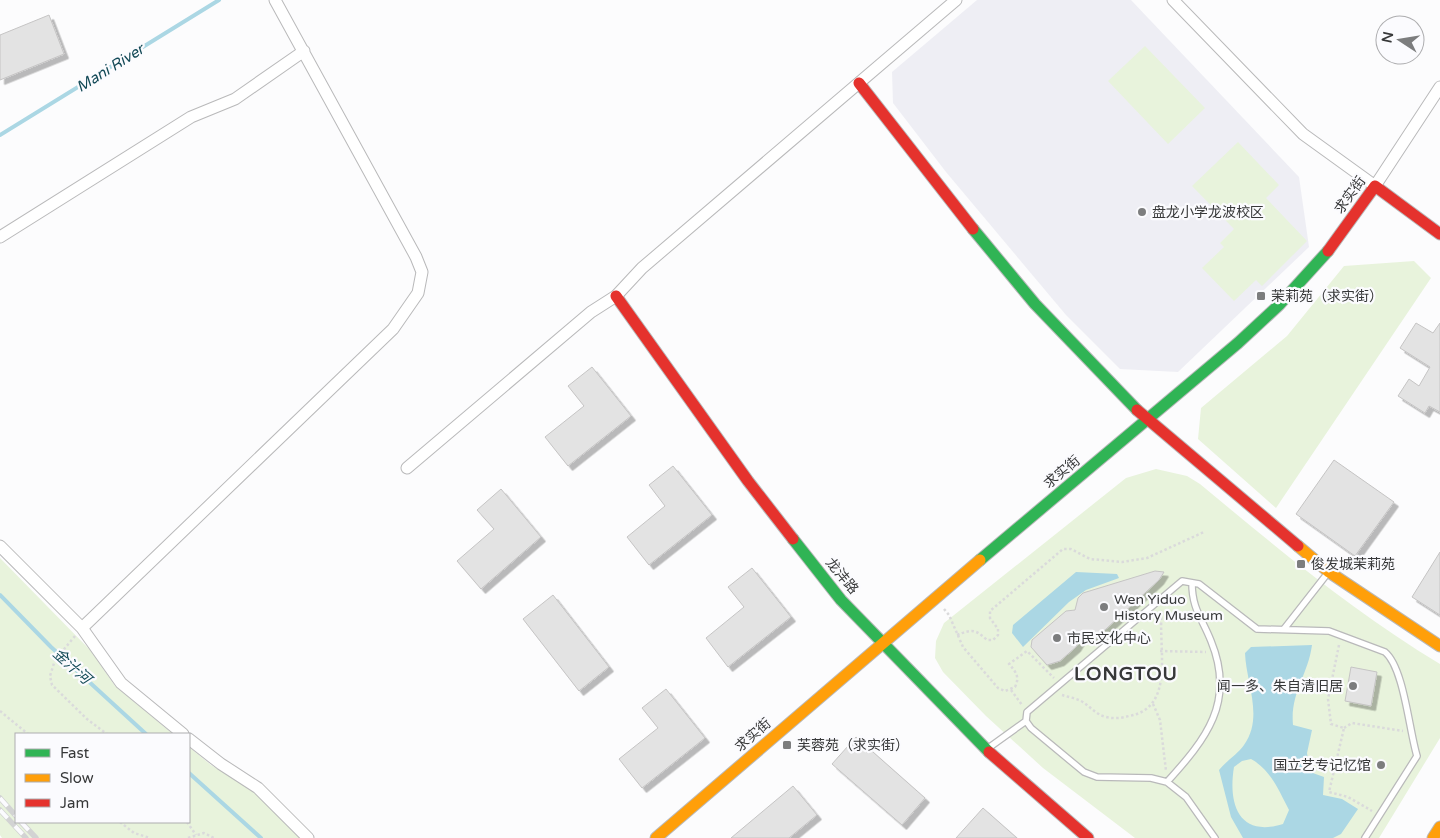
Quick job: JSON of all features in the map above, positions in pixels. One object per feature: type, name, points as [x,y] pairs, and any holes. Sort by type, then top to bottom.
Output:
[{"type":"street","points":[[82,628],[393,329],[418,293],[422,272],[416,257],[275,0]]},
{"type":"street","points":[[407,468],[591,312],[616,296],[642,268],[956,0]]},
{"type":"street","points":[[1173,0],[1303,134],[1440,234]]},
{"type":"street","points":[[0,237],[191,117],[236,99],[304,51]]},
{"type":"street","points":[[859,83],[969,225],[1035,304],[1147,420],[1329,572],[1440,646]]},
{"type":"street","name":"求实街","points":[[656,838],[934,599],[1238,343],[1279,305],[1325,255],[1375,186],[1440,87]]},
{"type":"street","name":"龙沣路","points":[[616,296],[791,538],[841,600],[884,642],[987,750],[1088,838]]},
{"type":"street","points":[[0,546],[82,628],[121,683],[182,733]]},
{"type":"street","points":[[190,740],[221,764],[258,788],[308,838]]},
{"type":"street","points":[[1433,838],[1440,827]]},
{"type":"lane","points":[[1284,629],[1329,572]]},
{"type":"lane","points":[[1215,838],[1186,797],[1167,782],[1151,778],[1097,777],[1084,772],[1031,728],[1026,721],[1027,712],[1182,581],[1199,584],[1257,630],[1329,631],[1386,652],[1392,658],[1399,673],[1410,732],[1417,756],[1365,838]]},
{"type":"lane","points":[[1167,782],[1198,747],[1215,714],[1219,695],[1220,680],[1216,652],[1194,607],[1192,583]]},
{"type":"lane","points":[[987,750],[1026,721]]},
{"type":"path","points":[[957,635],[970,629],[977,631],[987,640],[993,640],[998,635],[998,628],[990,618],[990,611],[1063,549],[1072,549],[1090,559],[1122,562],[1147,558],[1204,532]]},
{"type":"path","points":[[1051,692],[1081,701],[1099,715],[1110,718],[1136,715],[1152,704],[1159,690],[1162,675],[1159,627],[1164,597]]},
{"type":"path","points":[[934,599],[949,615],[962,647],[998,688],[1005,691],[1011,690],[1018,681],[1016,673],[1009,664],[1027,651],[1060,684]]},
{"type":"path","points":[[1340,635],[1328,700],[1331,724],[1344,728]]},
{"type":"path","points":[[74,638],[55,660],[50,676],[52,685],[105,733]]},
{"type":"path","points":[[1160,651],[1216,652]]},
{"type":"path","points":[[1011,690],[1027,712]]},
{"type":"path","points":[[1152,704],[1160,720],[1167,782]]},
{"type":"path","points":[[0,711],[27,733]]},
{"type":"path","points":[[1380,815],[1348,797],[1330,792],[1344,728],[1352,722],[1410,732]]},
{"type":"path","points":[[121,823],[134,833],[150,838]]},
{"type":"path","points":[[189,823],[196,835]]},
{"type":"path","points":[[188,838],[204,833],[214,838]]},
{"type":"shaded area","name":"盘龙小学龙波校区","points":[[977,0],[1131,0],[1299,177],[1309,247],[1178,372],[1120,369],[1066,315],[946,172],[893,103],[892,72]]},
{"type":"green space","points":[[1145,46],[1205,108],[1168,144],[1108,81]]},
{"type":"green space","points":[[1238,142],[1279,185],[1266,198],[1307,241],[1262,286],[1256,280],[1234,301],[1202,268],[1224,247],[1220,243],[1234,229],[1192,186]]},
{"type":"green space","points":[[1414,261],[1431,278],[1276,508],[1198,439],[1201,408],[1287,336],[1344,266]]},
{"type":"green space","points":[[1156,469],[1187,476],[1200,484],[1347,601],[1440,664],[1440,738],[1379,838],[1135,838],[1043,768],[986,716],[943,672],[935,658],[936,641],[944,623],[1126,478]]},
{"type":"green space","points":[[0,558],[91,651],[115,686],[172,733],[15,733],[15,823],[190,823],[190,748],[211,765],[250,788],[301,838],[2,838],[0,835]]},
{"type":"water","points":[[1076,572],[1117,574],[1119,578],[1086,590],[1069,602],[1023,647],[1012,633],[1013,625]]},
{"type":"water","points":[[1312,645],[1294,703],[1293,725],[1312,730],[1307,753],[1310,772],[1324,777],[1323,795],[1342,799],[1358,809],[1341,834],[1333,838],[1243,838],[1231,817],[1219,770],[1244,745],[1253,723],[1252,700],[1245,653],[1251,647]],"holes":[[[1251,759],[1274,781],[1289,810],[1283,824],[1268,827],[1256,826],[1246,822],[1239,814],[1235,805],[1233,793],[1234,767],[1242,761]]]},
{"type":"building","points":[[49,15],[64,54],[0,80],[0,35]]},
{"type":"building","points":[[1416,323],[1433,333],[1440,323],[1440,412],[1429,406],[1425,413],[1398,396],[1409,379],[1419,386],[1430,367],[1400,348]]},
{"type":"building","points":[[592,367],[631,416],[568,466],[545,437],[584,406],[568,386]]},
{"type":"building","points":[[1334,460],[1394,502],[1355,556],[1296,514]]},
{"type":"building","points":[[673,466],[712,515],[649,565],[627,537],[665,506],[649,485]]},
{"type":"building","points":[[501,489],[541,537],[481,589],[457,561],[494,529],[477,510]]},
{"type":"building","points":[[1440,552],[1440,615],[1412,597]]},
{"type":"building","points":[[752,568],[791,617],[728,667],[706,638],[744,607],[728,587]]},
{"type":"building","points":[[1155,571],[1164,572],[1159,580],[1093,641],[1085,632],[1076,647],[1060,661],[1047,665],[1031,647],[1032,640],[1066,611],[1075,610],[1078,598],[1083,593]]},
{"type":"building","points":[[553,595],[609,667],[579,691],[523,619]]},
{"type":"building","name":"闻一多、朱自清旧居","points":[[1351,667],[1377,672],[1371,706],[1345,701]]},
{"type":"building","points":[[666,689],[705,738],[642,788],[619,759],[658,728],[642,708]]},
{"type":"building","points":[[856,737],[925,798],[902,825],[832,764]]},
{"type":"building","points":[[793,786],[817,815],[789,838],[731,838]]},
{"type":"building","points":[[983,808],[1017,838],[956,838]]},
{"type":"waterway","name":"Mani River","points":[[0,135],[219,0]]},
{"type":"waterway","name":"金汁河","points":[[0,595],[51,647],[145,733]]},
{"type":"waterway","name":"金汁河","points":[[190,774],[261,838]]},
{"type":"railway","points":[[0,798],[15,815]]},
{"type":"railway","points":[[0,810],[26,838]]},
{"type":"railway","points":[[22,823],[36,838]]},
{"type":"traffic: fast","points":[[973,229],[1035,304],[1137,410]]},
{"type":"traffic: fast","points":[[980,560],[1238,343],[1279,305],[1328,251]]},
{"type":"traffic: fast","points":[[793,539],[841,600],[989,752]]},
{"type":"traffic: slow","points":[[1298,546],[1329,572],[1440,646]]},
{"type":"traffic: slow","points":[[656,838],[980,560]]},
{"type":"traffic: slow","points":[[1433,838],[1440,827]]},
{"type":"traffic: jam","points":[[859,83],[973,229]]},
{"type":"traffic: jam","points":[[1328,251],[1375,186],[1440,234]]},
{"type":"traffic: jam","points":[[616,296],[748,481],[793,539]]},
{"type":"traffic: jam","points":[[1137,410],[1298,546]]},
{"type":"traffic: jam","points":[[989,752],[1088,838]]},
{"type":"place","name":"盘龙小学龙波校区","points":[[1142,212]]},
{"type":"place","name":"茉莉苑（求实街）","points":[[1261,296]]},
{"type":"place","name":"俊发城茉莉苑","points":[[1301,564]]},
{"type":"place","name":"Wen Yiduo History Museum","points":[[1104,607]]},
{"type":"place","name":"市民文化中心","points":[[1057,638]]},
{"type":"place","name":"闻一多、朱自清旧居","points":[[1353,686]]},
{"type":"place","name":"芙蓉苑（求实街）","points":[[787,745]]},
{"type":"place","name":"国立艺专记忆馆","points":[[1381,765]]},
{"type":"district","name":"LONGTOU","points":[[1126,674]]}]
